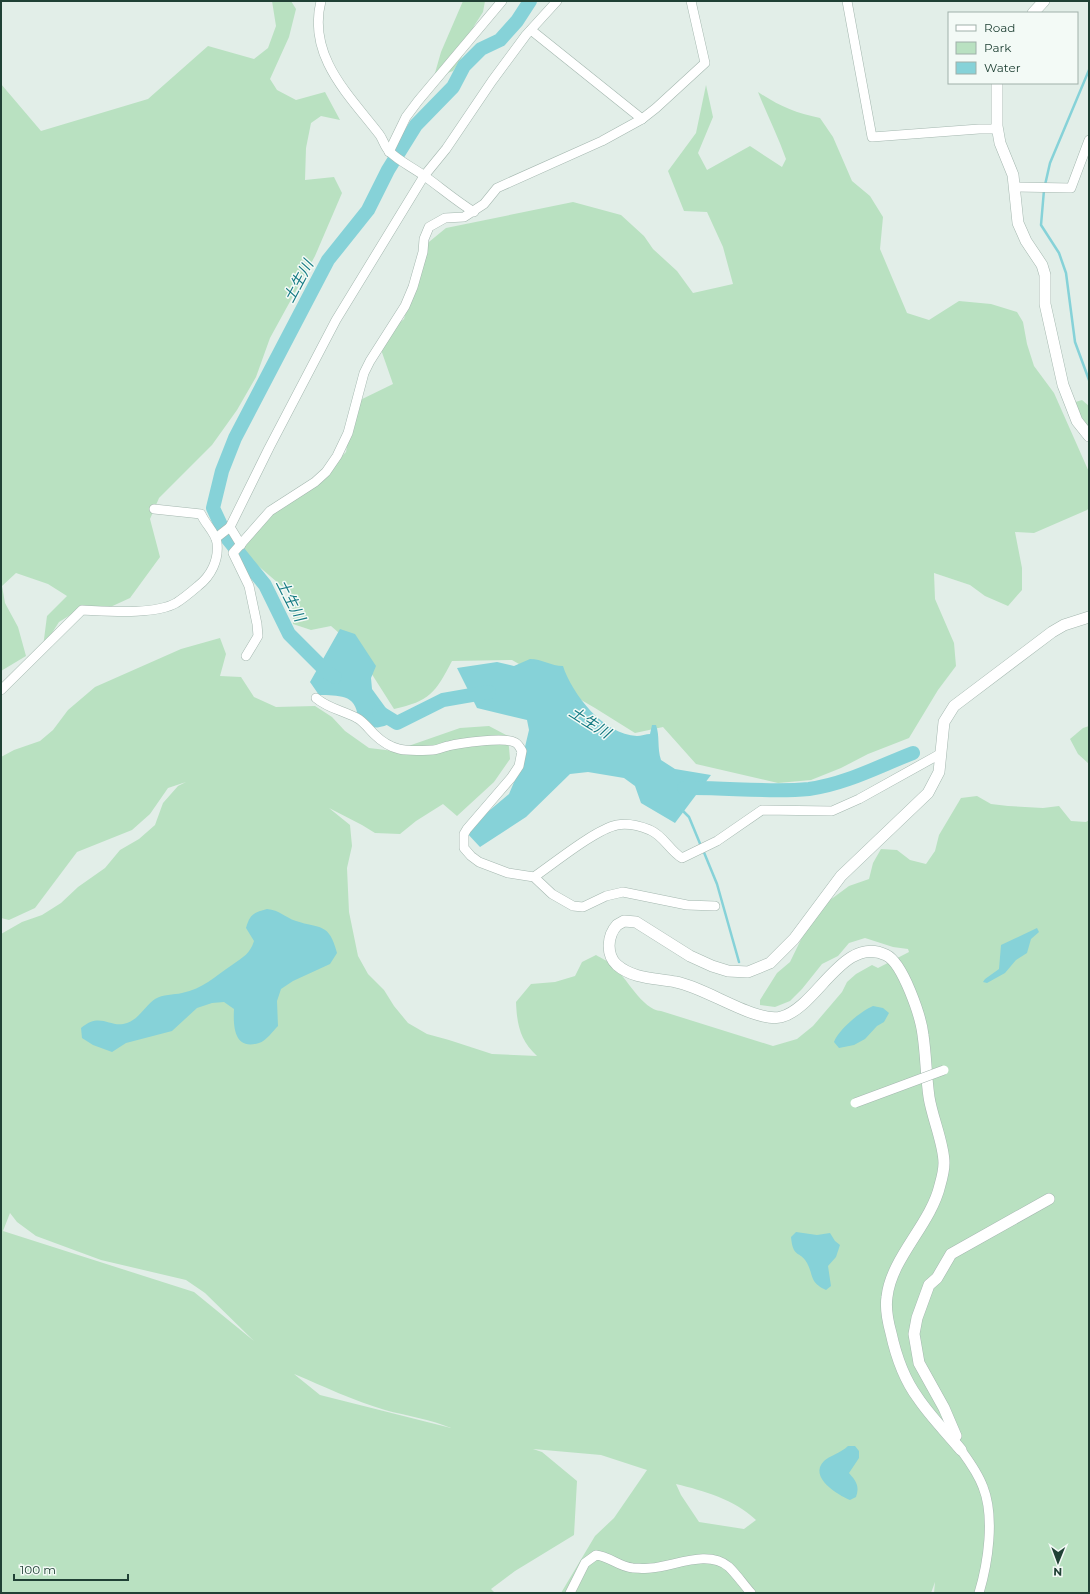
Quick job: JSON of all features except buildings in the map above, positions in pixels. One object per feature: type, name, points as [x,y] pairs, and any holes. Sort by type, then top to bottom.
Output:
[{"type":"street","points":[[321,1],[319,35],[323,54],[333,75],[349,98],[381,136],[389,152],[424,176],[453,199],[474,212]]},
{"type":"street","points":[[389,152],[406,117],[502,1]]},
{"type":"street","points":[[216,538],[229,529],[269,448],[336,320],[424,176],[446,149],[492,81],[531,30],[557,1]]},
{"type":"street","points":[[246,656],[258,636],[257,624],[249,586],[232,553],[242,545],[270,511],[315,482],[326,472],[337,456],[348,432],[364,373],[405,306],[413,288],[423,252],[424,239],[429,227],[445,218],[464,217],[474,212],[484,204],[498,188],[602,141],[642,119],[705,62],[691,1]]},
{"type":"street","points":[[847,1],[872,137],[997,129]]},
{"type":"street","points":[[1034,12],[1044,1]]},
{"type":"street","points":[[531,30],[642,119]]},
{"type":"street","points":[[997,84],[997,129],[1013,175],[1018,223],[1026,242],[1042,265],[1045,275],[1045,304],[1063,385],[1077,421],[1089,436]]},
{"type":"street","points":[[1014,187],[1071,188],[1089,140]]},
{"type":"street","points":[[1,690],[82,610],[141,611],[159,608],[176,603],[204,581],[214,567],[217,545],[216,538],[204,523],[201,514],[154,509]]},
{"type":"street","points":[[229,529],[242,545]]},
{"type":"street","points":[[979,1593],[986,1569],[989,1510],[983,1487],[973,1466],[918,1398],[897,1359],[888,1319],[886,1297],[894,1274],[930,1212],[940,1187],[944,1162],[929,1099],[923,1032],[905,978],[896,963],[886,955],[868,951],[855,955],[841,965],[794,1010],[784,1016],[775,1018],[758,1015],[704,991],[679,982],[640,976],[627,972],[612,960],[609,954],[610,936],[614,928],[624,921],[630,920],[636,922],[690,956],[712,966],[728,971],[748,972],[770,963],[794,939],[841,876],[928,793],[939,772],[944,722],[954,706],[1052,632],[1064,625],[1089,617]]},
{"type":"street","points":[[316,698],[326,706],[346,712],[359,719],[382,742],[389,747],[400,750],[435,750],[446,746],[492,740],[514,742],[522,751],[519,766],[505,787],[464,834],[464,848],[479,862],[508,872],[534,877],[552,894],[573,906],[583,907],[606,896],[623,892],[687,905],[716,906]]},
{"type":"street","points":[[534,877],[600,832],[617,825],[632,824],[651,830],[661,837],[672,852],[682,858],[717,841],[762,810],[832,811],[858,799],[940,754]]},
{"type":"street","points":[[855,1102],[944,1070]]},
{"type":"street","points":[[961,1450],[944,1408],[919,1364],[914,1334],[917,1318],[929,1285],[937,1278],[951,1254],[1049,1199]]},
{"type":"street","points":[[570,1593],[585,1563],[596,1555],[606,1556],[620,1565],[630,1568],[651,1568],[691,1560],[721,1562],[729,1567],[751,1593]]},
{"type":"green space","points":[[272,1],[291,1],[296,9],[289,37],[270,79],[277,90],[296,100],[325,92],[340,120],[321,116],[311,123],[306,148],[305,180],[334,177],[342,193],[315,256],[270,338],[256,377],[237,410],[212,445],[159,498],[150,519],[160,557],[130,598],[106,609],[80,609],[59,622],[43,647],[47,616],[67,596],[48,584],[16,573],[2,586],[5,603],[18,627],[26,656],[1,671],[1,84],[41,131],[148,99],[208,46],[254,59],[268,48],[276,26]]},
{"type":"green space","points":[[463,1],[485,1],[483,12],[474,26],[461,59],[453,71],[439,76],[435,73],[441,52]]},
{"type":"green space","points":[[706,85],[713,117],[698,153],[707,170],[750,146],[782,167],[786,159],[758,92],[788,108],[803,114],[820,118],[833,137],[852,181],[870,196],[883,217],[880,249],[907,313],[929,320],[959,301],[991,304],[1017,312],[1023,322],[1027,344],[1034,366],[1054,393],[1089,472],[1089,508],[1087,510],[1034,533],[1015,532],[1022,568],[1022,590],[1008,606],[985,596],[970,585],[934,573],[935,599],[954,643],[956,666],[938,690],[909,738],[868,754],[841,768],[811,780],[778,783],[696,764],[663,727],[635,733],[512,660],[452,661],[436,688],[424,699],[416,703],[394,709],[354,646],[331,626],[311,630],[293,624],[292,595],[241,551],[257,523],[316,482],[346,452],[354,403],[393,384],[378,341],[404,319],[424,246],[446,228],[573,202],[621,215],[644,236],[653,249],[677,271],[693,293],[733,284],[723,247],[707,212],[684,211],[668,171],[696,133]]},
{"type":"green space","points":[[1082,400],[1089,406],[1089,433],[1072,403]]},
{"type":"green space","points":[[220,638],[226,654],[220,676],[241,677],[254,697],[276,707],[315,706],[332,717],[345,731],[369,748],[394,751],[460,728],[489,726],[508,736],[510,759],[494,782],[457,816],[443,804],[416,821],[400,834],[375,833],[329,808],[350,825],[352,846],[347,868],[349,912],[358,956],[368,974],[384,990],[394,1006],[408,1023],[427,1034],[492,1054],[537,1056],[531,1050],[520,1032],[516,1002],[531,984],[555,982],[575,976],[582,962],[596,955],[612,965],[641,999],[654,1009],[773,1046],[797,1039],[813,1026],[842,992],[847,982],[856,974],[872,965],[878,968],[909,952],[908,949],[893,947],[865,938],[849,943],[838,956],[822,964],[802,989],[790,1001],[775,1007],[760,1005],[760,1000],[777,973],[790,962],[812,917],[822,906],[849,886],[869,879],[873,863],[881,849],[897,850],[910,860],[926,864],[935,851],[939,835],[961,798],[977,796],[991,804],[1008,806],[1043,808],[1059,806],[1071,821],[1086,822],[1089,820],[1089,1593],[934,1593],[935,1582],[931,1593],[561,1593],[595,1536],[614,1518],[647,1470],[601,1455],[533,1449],[542,1452],[577,1481],[574,1535],[515,1571],[491,1589],[495,1593],[1,1593],[1,934],[22,922],[42,915],[61,903],[78,887],[105,868],[120,850],[139,839],[155,825],[163,803],[178,786],[186,782],[168,788],[150,814],[132,830],[77,852],[35,908],[9,920],[1,918],[1,757],[14,750],[40,741],[53,730],[68,710],[95,687],[181,649]],"holes":[[[10,1213],[17,1222],[36,1236],[101,1260],[186,1280],[205,1293],[254,1341],[194,1292],[3,1231]],[[294,1374],[350,1398],[373,1406],[451,1428],[320,1395]],[[676,1484],[708,1493],[728,1501],[738,1506],[756,1520],[744,1529],[699,1522],[681,1495]]]},
{"type":"green space","points":[[1089,726],[1089,764],[1078,754],[1070,739],[1083,728]]},
{"type":"water","points":[[340,629],[355,634],[376,666],[371,678],[372,689],[396,722],[376,728],[372,727],[358,718],[357,710],[350,700],[339,696],[319,695],[310,682]]},
{"type":"water","points":[[530,659],[563,666],[567,677],[582,700],[601,721],[613,729],[625,734],[639,736],[650,734],[652,725],[656,725],[661,760],[675,769],[711,775],[675,823],[641,803],[635,786],[624,778],[588,772],[570,774],[526,817],[480,847],[465,831],[509,794],[520,768],[529,730],[527,720],[477,708],[457,668],[497,662],[514,666]]},
{"type":"water","points":[[267,909],[275,911],[296,921],[317,926],[327,931],[331,936],[337,953],[330,964],[293,981],[281,989],[277,1001],[278,1026],[264,1040],[251,1045],[240,1040],[235,1029],[234,1009],[224,1002],[212,1003],[197,1008],[172,1031],[126,1043],[112,1052],[93,1045],[82,1038],[81,1028],[88,1023],[100,1021],[115,1024],[127,1023],[135,1019],[151,1002],[158,997],[189,991],[214,978],[248,952],[254,941],[246,928],[249,920],[255,913]]},
{"type":"water","points":[[1037,928],[1039,932],[1031,939],[1027,953],[1016,960],[1005,973],[987,983],[983,982],[999,969],[1001,945]]},
{"type":"water","points":[[873,1006],[883,1008],[889,1013],[884,1022],[877,1026],[865,1039],[854,1045],[839,1048],[834,1042],[845,1026],[868,1008]]},
{"type":"water","points":[[796,1232],[817,1235],[830,1233],[835,1241],[840,1245],[836,1257],[828,1266],[831,1286],[826,1290],[814,1281],[807,1263],[793,1249],[791,1237]]},
{"type":"water","points":[[848,1446],[855,1446],[859,1451],[859,1458],[849,1473],[855,1481],[858,1490],[856,1497],[850,1500],[826,1485],[820,1473],[820,1467],[824,1461]]},
{"type":"waterway","name":"土生川","points":[[335,677],[328,673],[289,634],[265,585],[227,538],[213,508],[222,471],[235,438],[328,260],[368,210],[388,170],[416,125],[453,87],[464,66],[481,49],[500,40],[517,21],[530,1]]},
{"type":"waterway","points":[[1045,185],[1050,163],[1089,70]]},
{"type":"waterway","points":[[1044,190],[1041,225],[1059,253],[1066,273],[1075,342],[1089,380]]},
{"type":"waterway","name":"土生川","points":[[379,712],[397,723],[443,700],[489,692]]},
{"type":"waterway","name":"土生川","points":[[684,788],[794,790],[823,787],[849,779],[913,753]]},
{"type":"waterway","points":[[682,810],[689,817],[701,846]]},
{"type":"waterway","points":[[703,850],[717,884],[739,962]]}]
